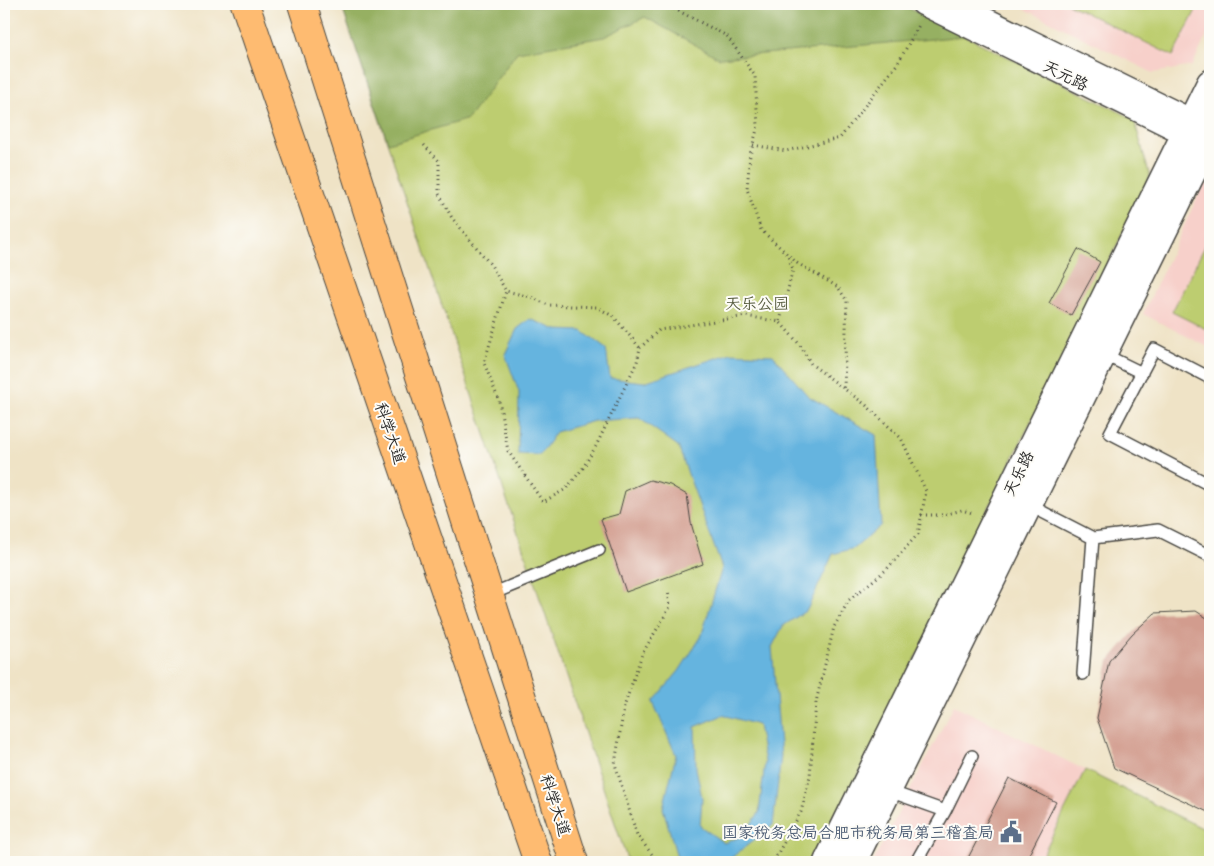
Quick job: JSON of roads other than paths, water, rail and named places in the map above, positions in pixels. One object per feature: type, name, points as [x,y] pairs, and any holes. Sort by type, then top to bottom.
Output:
[{"type":"main road","name":"科学大道","points":[[245,4],[538,862]]},
{"type":"main road","name":"科学大道","points":[[302,4],[574,862]]},
{"type":"street","name":"天元路","points":[[956,4],[1202,135]]},
{"type":"street","name":"天元路","points":[[925,6],[1202,135]]},
{"type":"street","name":"天乐路","points":[[826,862],[877,787],[1093,349],[1202,135],[1210,83]]},
{"type":"street","name":"天乐路","points":[[852,862],[877,787],[995,520],[1018,500]]},
{"type":"lane","points":[[1093,349],[1142,373]]},
{"type":"lane","points":[[1210,378],[1154,349],[1110,433],[1210,485]]},
{"type":"lane","points":[[1018,500],[1093,538],[1158,530],[1210,556]]},
{"type":"lane","points":[[1083,674],[1093,538]]},
{"type":"lane","points":[[489,595],[599,550]]},
{"type":"lane","points":[[916,862],[972,756]]},
{"type":"lane","points":[[877,787],[944,810]]},
{"type":"water","points":[[530,319],[557,330],[582,331],[606,349],[610,378],[644,382],[731,353],[773,355],[808,396],[876,435],[881,525],[855,548],[833,554],[807,610],[783,626],[772,647],[781,756],[773,825],[726,862],[702,862],[677,857],[663,808],[676,755],[653,702],[679,671],[701,637],[722,568],[678,446],[639,418],[594,421],[556,432],[540,455],[518,454],[519,392],[505,354],[517,329]],"holes":[[[723,715],[758,725],[765,762],[759,813],[742,836],[724,843],[700,826],[702,798],[696,768],[695,727]]]},
{"type":"place","name":"国家税务总局合肥市税务局第三稽查局","points":[[1011,832]]},
{"type":"park label","name":"天乐公园","points":[[757,303]]}]
